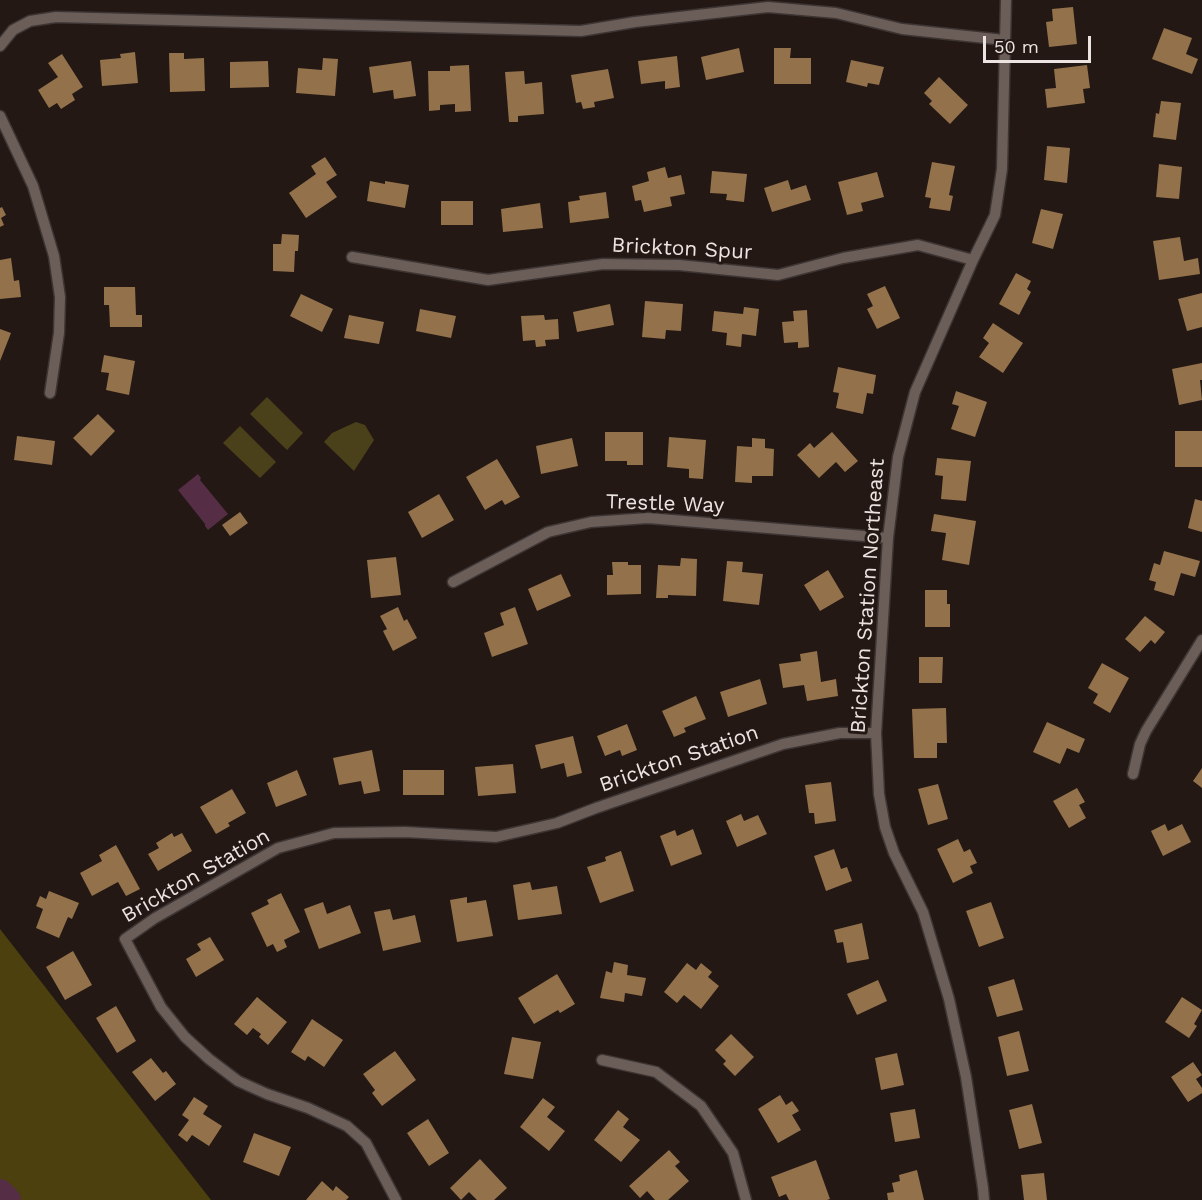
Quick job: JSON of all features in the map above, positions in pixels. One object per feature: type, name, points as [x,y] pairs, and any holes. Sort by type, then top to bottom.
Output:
[{"type":"street","name":"Brickton Station Northeast","points":[[984,1200],[966,1077],[949,999],[923,912],[894,853],[885,827],[879,794],[876,733],[888,538],[897,457],[915,392],[995,215],[1002,169],[1006,0]]},
{"type":"street","points":[[0,46],[13,30],[30,21],[56,16],[581,31],[635,22],[768,8],[836,13],[902,29],[1005,40]]},
{"type":"street","points":[[0,116],[33,186],[54,256],[60,297],[59,333],[50,393]]},
{"type":"street","name":"Brickton Spur","points":[[351,257],[488,280],[603,264],[679,265],[778,275],[843,258],[918,245],[973,260]]},
{"type":"street","name":"Trestle Way","points":[[453,582],[548,532],[591,522],[648,518],[888,538]]},
{"type":"street","points":[[1133,774],[1140,744],[1146,731],[1202,640]]},
{"type":"street","name":"Brickton Station","points":[[396,1200],[366,1143],[347,1126],[238,1081],[185,1037],[161,1007],[125,939],[155,918],[278,848],[334,833],[405,832],[496,837],[557,823],[783,744],[840,733],[876,733]]},
{"type":"street","points":[[602,1060],[656,1072],[701,1106],[733,1153],[746,1200]]},
{"type":"shaded area","points":[[267,397],[303,433],[287,450],[250,414]]},
{"type":"shaded area","points":[[356,422],[365,425],[374,440],[354,471],[324,442],[332,433]]},
{"type":"shaded area","points":[[240,426],[276,462],[260,478],[223,443]]},
{"type":"shaded area","points":[[198,474],[200,480],[228,514],[208,530],[178,490]]},
{"type":"shaded area","points":[[0,929],[211,1200],[0,1200]]},
{"type":"building","points":[[1073,7],[1077,44],[1049,47],[1046,22],[1053,21],[1052,9]]},
{"type":"building","points":[[1164,28],[1192,38],[1186,54],[1198,59],[1192,74],[1152,59]]},
{"type":"building","points":[[739,48],[744,72],[706,80],[701,57]]},
{"type":"building","points":[[774,48],[791,48],[790,58],[811,58],[811,84],[774,84]]},
{"type":"building","points":[[135,52],[138,83],[102,86],[100,60],[121,58],[120,54]]},
{"type":"building","points":[[169,53],[184,53],[184,59],[204,58],[205,91],[170,92]]},
{"type":"building","points":[[62,54],[83,87],[72,94],[75,100],[61,109],[57,103],[49,108],[38,90],[58,77],[48,63]]},
{"type":"building","points":[[677,56],[680,87],[665,89],[665,81],[641,84],[638,61]]},
{"type":"building","points":[[323,58],[338,59],[335,96],[296,93],[298,68],[322,70]]},
{"type":"building","points":[[851,60],[884,67],[879,85],[868,83],[867,87],[846,82]]},
{"type":"building","points":[[268,61],[269,87],[230,88],[230,62]]},
{"type":"building","points":[[411,61],[416,96],[394,99],[393,90],[373,93],[369,67]]},
{"type":"building","points":[[469,65],[471,111],[455,112],[455,104],[440,105],[440,110],[429,111],[428,71],[450,71],[450,66]]},
{"type":"building","points":[[1087,65],[1090,88],[1083,89],[1085,103],[1047,108],[1045,89],[1056,88],[1054,69]]},
{"type":"building","points":[[608,69],[614,98],[594,102],[595,107],[583,109],[581,102],[576,103],[571,75]]},
{"type":"building","points":[[524,71],[525,84],[542,82],[544,114],[518,116],[518,122],[509,122],[505,72]]},
{"type":"building","points":[[939,77],[968,105],[950,124],[929,104],[932,101],[924,93]]},
{"type":"building","points":[[1161,101],[1181,103],[1176,140],[1153,137],[1156,113],[1159,114]]},
{"type":"building","points":[[1047,146],[1070,148],[1067,183],[1044,180]]},
{"type":"building","points":[[325,157],[337,175],[326,182],[337,197],[306,218],[289,193],[316,174],[311,166]]},
{"type":"building","points":[[932,162],[955,166],[949,195],[953,196],[950,211],[929,208],[931,198],[925,197]]},
{"type":"building","points":[[1159,164],[1182,167],[1179,199],[1156,197]]},
{"type":"building","points":[[665,167],[668,178],[681,175],[685,194],[670,197],[672,206],[644,212],[641,200],[635,201],[632,186],[649,181],[647,172]]},
{"type":"building","points":[[712,171],[747,174],[744,202],[726,200],[727,194],[710,193]]},
{"type":"building","points":[[877,172],[884,197],[861,203],[863,211],[847,215],[838,182]]},
{"type":"building","points":[[788,180],[791,190],[806,185],[811,200],[772,212],[764,188]]},
{"type":"building","points":[[370,181],[409,185],[405,208],[367,201]]},
{"type":"building","points":[[606,192],[609,218],[570,223],[568,202],[580,200],[579,196]]},
{"type":"building","points":[[441,201],[473,201],[473,225],[441,225]]},
{"type":"building","points":[[540,203],[543,228],[503,232],[501,209]]},
{"type":"building","points":[[2,207],[6,215],[1,218],[4,225],[0,227],[0,208]]},
{"type":"building","points":[[1041,209],[1063,214],[1053,249],[1032,243]]},
{"type":"building","points":[[282,234],[299,235],[298,251],[295,251],[294,272],[273,271],[273,244],[281,244]]},
{"type":"building","points":[[1180,237],[1184,261],[1198,258],[1200,274],[1159,280],[1153,241]]},
{"type":"building","points":[[11,258],[14,281],[19,280],[21,297],[0,299],[0,260]]},
{"type":"building","points":[[1016,273],[1031,281],[1027,289],[1031,292],[1019,315],[999,304]]},
{"type":"building","points":[[885,286],[900,318],[877,329],[867,309],[873,306],[867,294]]},
{"type":"building","points":[[104,287],[135,287],[136,315],[142,315],[142,327],[110,327],[109,305],[104,305]]},
{"type":"building","points":[[1202,293],[1202,327],[1187,331],[1178,299]]},
{"type":"building","points":[[301,294],[333,309],[322,332],[290,316]]},
{"type":"building","points":[[645,301],[683,304],[681,331],[666,330],[665,339],[642,337]]},
{"type":"building","points":[[610,304],[614,325],[577,332],[573,312]]},
{"type":"building","points":[[744,307],[759,309],[756,336],[742,334],[741,347],[726,345],[727,333],[712,331],[714,311],[743,314]]},
{"type":"building","points":[[420,309],[456,316],[451,338],[416,331]]},
{"type":"building","points":[[807,310],[809,347],[798,348],[798,342],[784,343],[782,322],[794,321],[793,311]]},
{"type":"building","points":[[349,315],[384,322],[379,344],[344,338]]},
{"type":"building","points":[[544,315],[545,320],[558,319],[559,339],[545,340],[546,346],[536,347],[535,340],[523,341],[521,316]]},
{"type":"building","points":[[993,323],[1023,343],[1003,373],[979,357],[989,343],[983,338]]},
{"type":"building","points":[[0,329],[11,333],[0,361]]},
{"type":"building","points":[[104,355],[135,361],[129,395],[106,390],[109,373],[101,372]]},
{"type":"building","points":[[1202,363],[1202,380],[1200,380],[1202,400],[1179,405],[1172,369]]},
{"type":"building","points":[[838,367],[876,375],[873,394],[867,393],[863,414],[836,408],[839,393],[833,392]]},
{"type":"building","points":[[956,391],[987,402],[975,437],[951,429],[959,406],[952,404]]},
{"type":"building","points":[[98,414],[115,431],[91,456],[73,438]]},
{"type":"building","points":[[1175,431],[1202,431],[1202,467],[1175,467]]},
{"type":"building","points":[[605,432],[643,432],[643,465],[627,465],[627,461],[605,461]]},
{"type":"building","points":[[832,432],[858,461],[845,472],[836,462],[819,478],[797,455],[810,443],[814,448]]},
{"type":"building","points":[[17,436],[55,441],[52,465],[14,460]]},
{"type":"building","points":[[669,437],[706,440],[703,479],[689,478],[689,469],[667,467]]},
{"type":"building","points":[[572,438],[578,466],[541,474],[536,446]]},
{"type":"building","points":[[752,438],[765,439],[765,448],[774,449],[773,476],[752,476],[752,483],[735,482],[737,446],[752,447]]},
{"type":"building","points":[[937,458],[971,461],[966,501],[941,499],[943,476],[935,475]]},
{"type":"building","points":[[497,459],[520,497],[505,505],[502,500],[485,510],[466,477]]},
{"type":"building","points":[[439,494],[454,520],[422,538],[408,512]]},
{"type":"building","points":[[1195,499],[1202,501],[1202,532],[1188,528]]},
{"type":"building","points":[[240,512],[248,523],[230,536],[222,525]]},
{"type":"building","points":[[934,514],[976,521],[969,565],[942,560],[946,533],[931,531]]},
{"type":"building","points":[[1164,551],[1200,561],[1195,577],[1181,573],[1174,596],[1154,590],[1156,582],[1149,580],[1154,563],[1160,565]]},
{"type":"building","points":[[396,557],[401,595],[371,598],[367,560]]},
{"type":"building","points":[[681,558],[697,559],[696,596],[668,595],[668,598],[656,598],[658,565],[680,566]]},
{"type":"building","points":[[727,561],[743,562],[742,572],[763,574],[759,605],[723,601]]},
{"type":"building","points":[[612,562],[641,565],[641,594],[607,595],[607,575],[613,575]]},
{"type":"building","points":[[828,570],[844,597],[820,611],[804,585]]},
{"type":"building","points":[[561,574],[571,596],[537,611],[528,589]]},
{"type":"building","points":[[925,590],[947,590],[947,604],[950,604],[950,627],[925,627]]},
{"type":"building","points":[[398,607],[404,621],[407,619],[417,638],[393,651],[383,631],[387,629],[380,616]]},
{"type":"building","points":[[515,607],[528,644],[492,657],[484,633],[504,625],[500,613]]},
{"type":"building","points":[[1145,616],[1165,632],[1155,644],[1151,640],[1140,652],[1125,639]]},
{"type":"building","points":[[817,651],[821,682],[836,679],[838,696],[807,701],[804,685],[783,688],[779,664],[801,661],[800,654]]},
{"type":"building","points":[[919,657],[943,657],[942,683],[919,683]]},
{"type":"building","points":[[1102,663],[1129,678],[1110,713],[1093,703],[1098,694],[1088,688]]},
{"type":"building","points":[[760,679],[767,704],[728,717],[720,692]]},
{"type":"building","points":[[696,696],[706,719],[684,728],[686,732],[674,737],[662,711]]},
{"type":"building","points":[[946,708],[947,743],[937,743],[937,758],[914,758],[912,709]]},
{"type":"building","points":[[1047,722],[1085,739],[1079,753],[1067,748],[1060,764],[1033,752]]},
{"type":"building","points":[[627,724],[637,750],[622,756],[620,750],[605,756],[597,736]]},
{"type":"building","points":[[573,736],[582,773],[567,777],[564,763],[541,769],[535,745]]},
{"type":"building","points":[[372,750],[380,791],[364,794],[361,781],[339,785],[333,758]]},
{"type":"building","points":[[513,764],[516,793],[478,796],[475,767]]},
{"type":"building","points":[[1202,768],[1202,788],[1193,781]]},
{"type":"building","points":[[297,770],[307,795],[276,807],[267,783]]},
{"type":"building","points":[[403,770],[444,770],[444,795],[403,795]]},
{"type":"building","points":[[831,782],[836,821],[815,824],[814,813],[809,813],[805,785]]},
{"type":"building","points":[[938,784],[948,819],[928,825],[918,789]]},
{"type":"building","points":[[1077,788],[1085,802],[1079,805],[1086,818],[1069,828],[1053,801]]},
{"type":"building","points":[[232,789],[246,813],[228,823],[230,826],[216,834],[200,807]]},
{"type":"building","points":[[741,814],[744,821],[758,815],[767,834],[737,847],[726,821]]},
{"type":"building","points":[[1165,824],[1168,831],[1182,824],[1191,842],[1163,856],[1151,831]]},
{"type":"building","points":[[693,829],[702,854],[671,866],[660,836],[675,830],[677,836]]},
{"type":"building","points":[[172,833],[174,837],[182,833],[192,851],[158,871],[148,854],[159,848],[156,843]]},
{"type":"building","points":[[958,839],[964,852],[970,849],[977,863],[970,866],[973,873],[953,883],[937,849]]},
{"type":"building","points":[[116,845],[140,889],[126,896],[118,882],[92,896],[80,873],[102,861],[99,855]]},
{"type":"building","points":[[834,849],[841,869],[847,867],[852,881],[826,891],[814,856]]},
{"type":"building","points":[[621,851],[634,891],[600,903],[587,867],[606,861],[605,857]]},
{"type":"building","points":[[530,882],[532,890],[557,886],[562,914],[518,920],[513,885]]},
{"type":"building","points":[[49,891],[79,903],[72,919],[68,917],[59,938],[36,928],[43,909],[36,906],[40,896],[46,899]]},
{"type":"building","points":[[281,893],[300,932],[284,940],[287,947],[277,952],[273,944],[267,947],[251,913],[269,904],[267,900]]},
{"type":"building","points":[[467,897],[467,903],[486,900],[493,936],[457,942],[450,900]]},
{"type":"building","points":[[323,902],[327,914],[350,905],[361,933],[319,949],[304,909]]},
{"type":"building","points":[[991,902],[1004,938],[979,947],[966,911]]},
{"type":"building","points":[[390,909],[393,920],[415,915],[421,942],[383,951],[374,912]]},
{"type":"building","points":[[862,923],[869,959],[847,963],[843,942],[837,943],[834,930]]},
{"type":"building","points":[[210,937],[224,960],[196,977],[186,959],[201,950],[197,944]]},
{"type":"building","points":[[73,951],[92,985],[65,1000],[46,967]]},
{"type":"building","points":[[614,962],[628,965],[627,975],[646,978],[642,996],[625,993],[624,1002],[600,998],[606,971],[612,973]]},
{"type":"building","points":[[687,963],[696,970],[701,963],[712,972],[708,977],[719,986],[701,1009],[684,995],[677,1003],[664,992]]},
{"type":"building","points":[[557,974],[575,1004],[560,1013],[558,1010],[534,1024],[518,998]]},
{"type":"building","points":[[1014,979],[1023,1010],[997,1017],[988,987]]},
{"type":"building","points":[[878,980],[887,1001],[857,1015],[847,994]]},
{"type":"building","points":[[257,997],[287,1022],[268,1045],[259,1037],[261,1034],[253,1028],[247,1035],[234,1024]]},
{"type":"building","points":[[1182,997],[1202,1010],[1194,1024],[1197,1026],[1189,1038],[1165,1022]]},
{"type":"building","points":[[116,1006],[136,1041],[117,1053],[96,1018]]},
{"type":"building","points":[[312,1019],[343,1040],[324,1067],[308,1056],[305,1061],[291,1052]]},
{"type":"building","points":[[1019,1031],[1029,1071],[1007,1076],[998,1037]]},
{"type":"building","points":[[731,1034],[754,1057],[735,1076],[723,1064],[726,1061],[715,1050]]},
{"type":"building","points":[[512,1037],[541,1042],[533,1079],[504,1074]]},
{"type":"building","points":[[395,1051],[416,1080],[382,1106],[372,1093],[375,1090],[363,1074]]},
{"type":"building","points":[[897,1053],[904,1085],[881,1090],[875,1058]]},
{"type":"building","points":[[151,1058],[163,1073],[166,1071],[176,1084],[155,1101],[132,1072]]},
{"type":"building","points":[[1193,1062],[1202,1075],[1196,1079],[1202,1088],[1202,1093],[1188,1102],[1171,1077]]},
{"type":"building","points":[[780,1095],[786,1105],[792,1101],[799,1111],[792,1115],[801,1130],[778,1143],[758,1109]]},
{"type":"building","points":[[194,1097],[208,1106],[203,1114],[222,1126],[209,1146],[192,1135],[187,1142],[178,1135],[189,1120],[182,1115]]},
{"type":"building","points":[[543,1098],[555,1107],[547,1117],[565,1131],[549,1151],[520,1127]]},
{"type":"building","points":[[1032,1104],[1042,1143],[1019,1149],[1009,1110]]},
{"type":"building","points":[[915,1109],[920,1138],[895,1142],[890,1113]]},
{"type":"building","points":[[618,1110],[629,1119],[623,1127],[640,1140],[621,1162],[594,1140]]},
{"type":"building","points":[[428,1119],[449,1153],[429,1166],[407,1133]]},
{"type":"building","points":[[254,1133],[291,1147],[279,1176],[243,1162]]},
{"type":"building","points":[[669,1150],[680,1162],[675,1166],[689,1181],[668,1200],[655,1200],[647,1191],[640,1198],[629,1186]]},
{"type":"building","points":[[480,1159],[507,1188],[494,1200],[477,1200],[469,1192],[461,1200],[450,1188]]},
{"type":"building","points":[[816,1160],[830,1199],[789,1200],[786,1194],[779,1197],[771,1177]]},
{"type":"building","points":[[917,1170],[924,1200],[888,1200],[887,1193],[894,1192],[892,1183],[900,1181],[899,1175]]},
{"type":"building","points":[[1044,1173],[1047,1200],[1024,1200],[1021,1175]]},
{"type":"building","points":[[322,1181],[333,1191],[336,1186],[349,1197],[346,1200],[306,1200]]},
{"type":"waterway","points":[[0,1192],[8,1200]]}]
